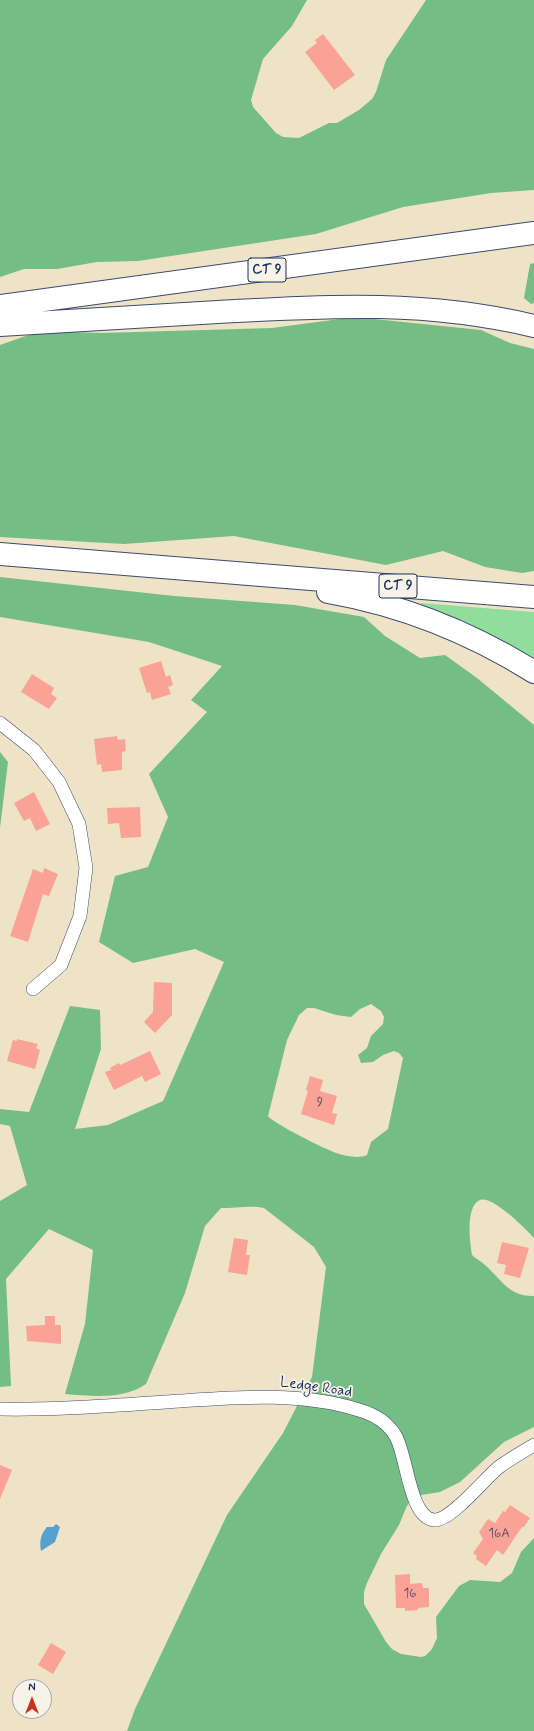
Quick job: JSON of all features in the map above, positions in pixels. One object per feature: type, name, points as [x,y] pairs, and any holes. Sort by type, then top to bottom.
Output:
[{"type":"highway","name":"CT 9","points":[[0,306],[534,233]]},
{"type":"highway","points":[[0,325],[306,307],[360,306],[437,309],[476,314],[534,326]]},
{"type":"highway","name":"CT 9","points":[[0,554],[534,597]]},
{"type":"highway","points":[[261,575],[305,588],[380,604],[418,615],[478,640],[534,672]]},
{"type":"street","points":[[0,723],[34,750],[59,782],[78,824],[86,868],[80,916],[61,965],[33,988]]},
{"type":"street","name":"Ledge Road","points":[[0,1409],[52,1409],[242,1396],[314,1401],[359,1410],[375,1417],[387,1425],[395,1436],[405,1462],[414,1501],[421,1513],[428,1519],[436,1520],[445,1517],[454,1510],[499,1467],[534,1445]]},
{"type":"green space","points":[[0,0],[307,0],[292,26],[263,59],[251,100],[253,107],[276,133],[283,137],[299,138],[329,123],[337,123],[359,110],[372,99],[376,92],[386,60],[426,0],[534,0],[534,190],[491,193],[403,207],[316,234],[138,261],[97,262],[57,269],[24,269],[0,277]]},
{"type":"green space","points":[[534,263],[534,303],[531,304],[524,298],[530,264]]},
{"type":"green space","points":[[355,317],[481,330],[510,343],[534,349],[534,571],[522,573],[485,567],[443,551],[386,565],[234,536],[124,544],[0,537],[0,345],[40,331],[101,333],[272,328]]},
{"type":"green space","points":[[0,577],[174,596],[295,605],[364,617],[385,636],[420,658],[445,655],[477,678],[534,725],[534,1238],[500,1207],[485,1200],[480,1200],[472,1209],[470,1217],[470,1242],[472,1255],[506,1286],[518,1294],[534,1296],[534,1427],[504,1442],[460,1482],[440,1492],[421,1495],[411,1499],[399,1525],[381,1554],[367,1583],[364,1592],[364,1604],[386,1642],[392,1649],[401,1654],[421,1657],[425,1656],[432,1649],[437,1638],[436,1617],[459,1586],[470,1580],[500,1582],[512,1573],[521,1552],[534,1538],[534,1731],[127,1731],[135,1709],[227,1515],[283,1433],[312,1377],[326,1267],[314,1247],[264,1208],[221,1208],[205,1226],[185,1293],[146,1384],[127,1393],[117,1395],[97,1396],[65,1394],[85,1324],[93,1250],[49,1229],[6,1279],[11,1386],[0,1387],[0,1201],[27,1185],[10,1126],[0,1124],[0,1109],[29,1112],[70,1006],[100,1010],[101,1049],[75,1129],[108,1125],[163,1101],[224,962],[195,949],[133,963],[99,942],[115,876],[148,867],[168,817],[149,774],[207,712],[191,700],[222,666],[149,642],[0,617]],"holes":[[[371,1004],[381,1011],[384,1017],[383,1024],[371,1036],[367,1048],[358,1055],[361,1063],[373,1062],[383,1055],[394,1051],[399,1053],[403,1058],[388,1129],[371,1142],[367,1155],[356,1157],[336,1153],[311,1142],[272,1120],[268,1116],[287,1040],[299,1015],[307,1008],[314,1008],[336,1015],[351,1017],[360,1009]]]},
{"type":"green space","points":[[421,603],[534,612],[534,664],[420,609]]},
{"type":"green space","points":[[0,752],[8,762],[0,828]]},
{"type":"water","points":[[56,1524],[60,1527],[55,1542],[41,1551],[40,1541],[43,1532],[47,1527],[53,1527]]},
{"type":"building","points":[[323,34],[355,75],[334,90],[305,52],[317,43],[315,40]]},
{"type":"building","points":[[161,661],[166,677],[170,675],[173,685],[168,687],[171,694],[152,700],[150,692],[147,693],[139,668]]},
{"type":"building","points":[[32,674],[54,688],[51,694],[57,698],[49,709],[21,692]]},
{"type":"building","points":[[117,736],[118,740],[125,739],[126,751],[122,752],[122,770],[102,772],[101,764],[97,765],[94,739]]},
{"type":"building","points":[[34,792],[50,824],[36,831],[30,818],[24,821],[14,803]]},
{"type":"building","points":[[140,807],[141,837],[121,838],[119,823],[108,824],[107,808]]},
{"type":"building","points":[[44,868],[58,874],[49,896],[43,894],[28,942],[10,936],[33,869],[43,873]]},
{"type":"building","points":[[154,982],[172,983],[172,1015],[155,1033],[144,1022],[153,1012]]},
{"type":"building","points":[[17,1039],[38,1044],[36,1048],[40,1050],[35,1069],[7,1061],[13,1040],[17,1041]]},
{"type":"building","points":[[150,1051],[161,1074],[145,1082],[142,1076],[114,1090],[105,1072],[111,1070],[110,1068],[119,1063],[120,1065]]},
{"type":"building","points":[[310,1076],[323,1080],[320,1091],[337,1096],[332,1113],[337,1114],[334,1125],[301,1114],[308,1091],[306,1090]]},
{"type":"building","points":[[234,1238],[248,1240],[246,1255],[250,1255],[247,1275],[228,1272]]},
{"type":"building","points":[[502,1242],[529,1248],[520,1278],[504,1274],[506,1265],[497,1263]]},
{"type":"building","points":[[45,1316],[55,1316],[55,1325],[61,1325],[61,1344],[27,1341],[26,1326],[45,1325]]},
{"type":"building","points":[[0,1465],[12,1470],[0,1499]]},
{"type":"building","points":[[510,1505],[530,1518],[503,1555],[497,1550],[486,1566],[476,1559],[477,1556],[473,1553],[483,1539],[479,1532],[488,1519],[495,1523],[503,1511],[505,1512]]},
{"type":"building","points":[[410,1574],[410,1584],[422,1583],[423,1588],[429,1588],[429,1607],[405,1611],[405,1608],[396,1608],[395,1575]]},
{"type":"building","points":[[51,1643],[66,1652],[53,1674],[38,1665]]}]
